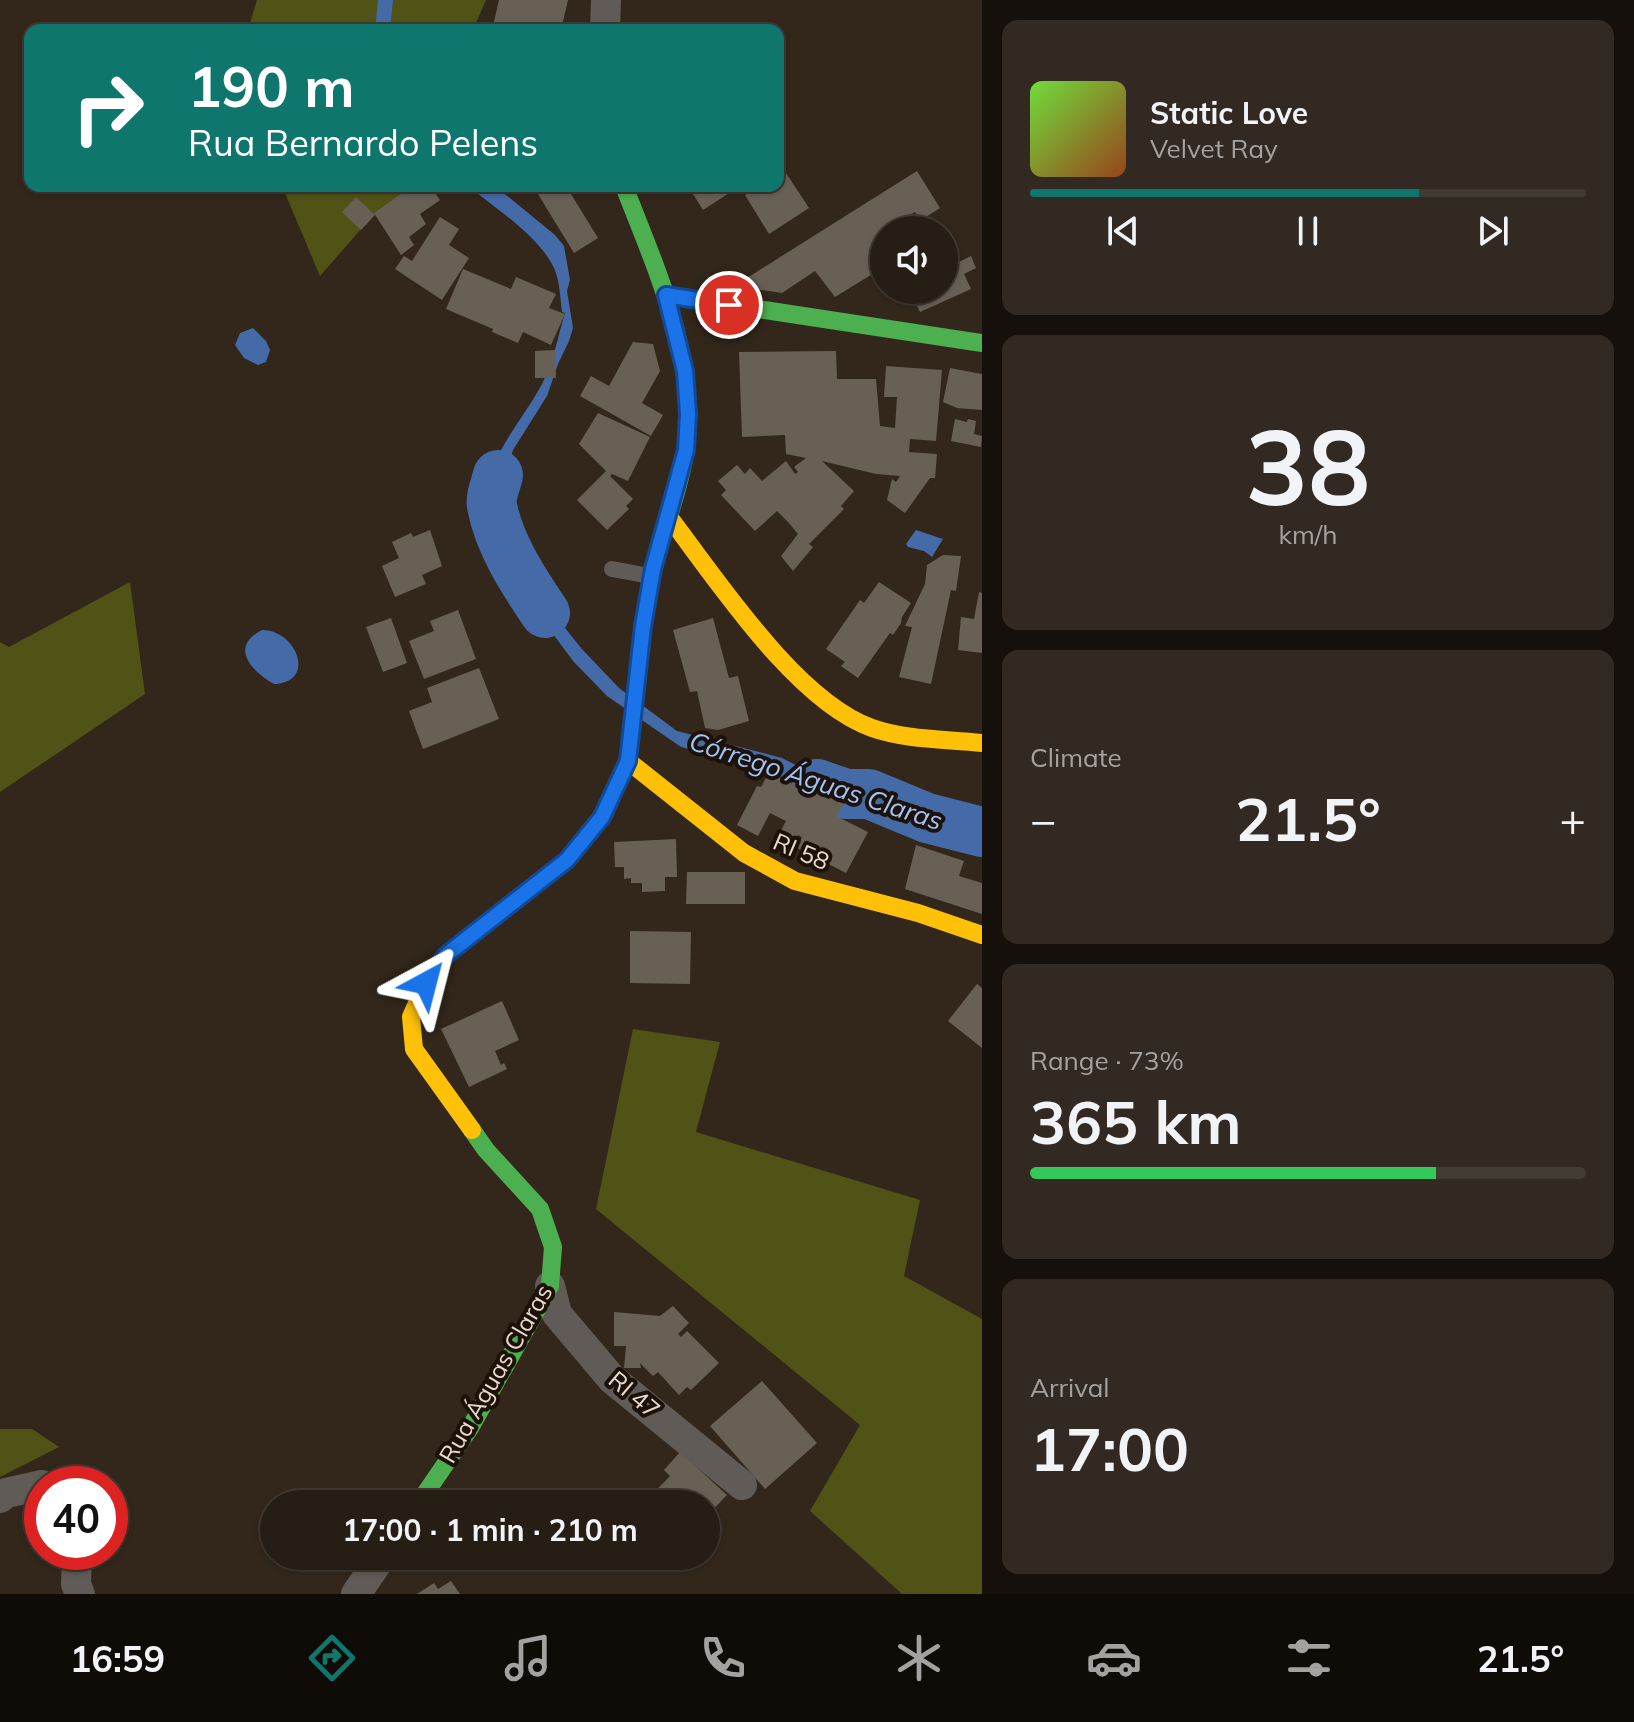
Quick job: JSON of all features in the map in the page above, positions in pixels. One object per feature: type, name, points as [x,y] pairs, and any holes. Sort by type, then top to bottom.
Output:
[{"type":"street","points":[[605,24],[606,0]]},
{"type":"street","name":"Rua Águas Claras","points":[[428,1490],[470,1428],[550,1286],[553,1247],[540,1209],[486,1150],[414,1049],[411,1017],[426,983],[446,955],[567,860],[602,817],[628,761],[634,687],[652,577],[686,450],[688,414],[685,371],[666,295],[626,192]]},
{"type":"street","points":[[666,295],[982,343]]},
{"type":"street","points":[[669,517],[769,644],[832,708],[872,729],[982,743]]},
{"type":"street","name":"RI 58","points":[[628,761],[744,853],[795,881],[918,913],[982,935]]},
{"type":"street","name":"RI 47","points":[[550,1286],[557,1314],[612,1379],[742,1485]]},
{"type":"street","points":[[0,1498],[6,1493],[24,1489]]},
{"type":"street","points":[[76,1570],[76,1584],[80,1594]]},
{"type":"street","points":[[356,1594],[372,1570]]},
{"type":"lane","points":[[612,569],[652,577]]},
{"type":"shaded area","points":[[257,0],[486,0],[476,24],[250,24]]},
{"type":"shaded area","points":[[285,192],[446,192],[376,212],[320,276]]},
{"type":"shaded area","points":[[130,582],[145,694],[0,792],[0,642],[9,647]]},
{"type":"shaded area","points":[[633,1029],[720,1042],[696,1132],[920,1200],[904,1276],[982,1319],[982,1594],[902,1594],[810,1511],[860,1425],[596,1209]]},
{"type":"shaded area","points":[[0,1429],[32,1429],[59,1447],[0,1477]]},
{"type":"water","points":[[378,0],[393,0],[391,24],[376,24]]},
{"type":"water","points":[[476,192],[502,192],[564,246],[573,328],[547,396],[513,450],[498,499],[511,541],[497,537],[488,493],[491,474],[507,439],[546,376],[565,313],[562,312],[556,273],[547,256],[516,223]]},
{"type":"water","points":[[253,328],[270,350],[266,362],[258,365],[244,358],[235,345],[240,333]]},
{"type":"water","points":[[916,530],[943,539],[932,557],[906,544]]},
{"type":"water","points":[[504,553],[518,557],[542,599],[581,648],[619,688],[677,731],[782,758],[835,785],[874,792],[883,799],[870,796],[853,801],[807,783],[804,787],[757,766],[681,747],[607,696],[573,661],[522,592]]},
{"type":"water","points":[[262,630],[285,638],[293,647],[298,666],[295,675],[287,681],[274,684],[251,666],[247,658],[247,644]]},
{"type":"building","points":[[499,0],[568,0],[562,24],[493,24]]},
{"type":"building","points":[[784,170],[809,208],[769,234],[745,195],[750,192],[784,192]]},
{"type":"building","points":[[917,171],[940,208],[928,216],[917,216],[915,212],[908,216],[870,216],[870,276],[835,297],[815,271],[782,293],[734,286]]},
{"type":"building","points":[[404,192],[434,192],[440,200],[420,214],[426,224],[409,237],[414,245],[401,255],[374,213]]},
{"type":"building","points":[[537,192],[574,192],[571,194],[598,238],[574,253]]},
{"type":"building","points":[[692,192],[731,192],[703,210]]},
{"type":"building","points":[[356,197],[375,215],[361,230],[342,212]]},
{"type":"building","points":[[440,217],[459,229],[449,245],[469,258],[442,300],[395,269],[404,256],[412,261]]},
{"type":"building","points":[[971,256],[976,268],[964,274],[971,289],[958,295],[958,260]]},
{"type":"building","points":[[463,269],[511,289],[516,277],[556,294],[549,308],[565,314],[551,345],[523,332],[518,343],[446,309]]},
{"type":"building","points":[[916,304],[938,304],[920,312]]},
{"type":"building","points":[[633,342],[653,344],[660,371],[642,403],[663,415],[651,436],[580,396],[591,376],[609,386]]},
{"type":"building","points":[[555,350],[556,378],[535,378],[535,351]]},
{"type":"building","points":[[836,351],[837,379],[876,379],[880,426],[895,428],[897,397],[884,397],[886,366],[942,370],[936,441],[910,439],[909,452],[937,454],[935,478],[930,478],[905,513],[887,500],[892,479],[896,482],[900,476],[876,474],[822,461],[854,491],[841,506],[844,509],[809,544],[813,547],[793,571],[781,556],[798,534],[788,522],[777,511],[755,531],[721,495],[726,490],[718,481],[737,465],[745,474],[750,468],[762,481],[786,461],[795,474],[798,472],[794,467],[806,458],[786,454],[785,435],[742,437],[739,352]]},
{"type":"building","points":[[950,368],[982,374],[982,410],[957,408],[943,402]]},
{"type":"building","points":[[598,413],[650,437],[628,481],[612,474],[610,476],[633,499],[626,506],[629,509],[607,530],[577,500],[606,471],[579,444]]},
{"type":"building","points":[[955,419],[976,421],[974,434],[982,436],[981,447],[951,441]]},
{"type":"building","points":[[430,530],[442,566],[422,575],[426,584],[395,597],[382,566],[399,558],[392,542],[411,533],[413,537]]},
{"type":"building","points":[[943,555],[961,556],[956,591],[951,590],[931,684],[899,677],[912,627],[905,626],[925,584],[927,565]]},
{"type":"building","points":[[879,582],[911,603],[893,635],[890,633],[858,678],[841,666],[845,662],[826,649],[860,600],[864,603]]},
{"type":"building","points":[[979,592],[982,593],[982,653],[958,650],[961,617],[974,619]]},
{"type":"building","points":[[458,610],[476,659],[424,679],[409,641],[434,631],[430,621]]},
{"type":"building","points":[[391,618],[407,663],[383,672],[366,627]]},
{"type":"building","points":[[713,618],[729,678],[738,676],[749,721],[718,730],[705,728],[697,691],[690,692],[673,630]]},
{"type":"building","points":[[479,668],[499,719],[423,749],[409,711],[432,702],[427,688]]},
{"type":"building","points":[[769,772],[805,790],[808,784],[845,803],[836,816],[868,832],[846,873],[797,848],[802,837],[798,835],[788,854],[773,846],[786,821],[770,813],[758,836],[737,825],[757,786],[761,787]]},
{"type":"building","points":[[676,839],[677,877],[665,877],[665,891],[642,892],[642,883],[631,883],[631,878],[624,879],[624,867],[615,867],[614,842]]},
{"type":"building","points":[[916,845],[964,861],[959,876],[982,883],[982,914],[905,889]]},
{"type":"building","points":[[687,872],[745,872],[745,904],[686,904]]},
{"type":"building","points":[[630,931],[691,932],[690,984],[630,983]]},
{"type":"building","points":[[977,984],[982,988],[982,1048],[948,1021]]},
{"type":"building","points":[[502,1001],[519,1040],[495,1051],[501,1065],[504,1063],[507,1069],[469,1087],[441,1029]]},
{"type":"building","points":[[673,1306],[689,1323],[678,1334],[681,1337],[687,1331],[719,1363],[691,1390],[687,1387],[679,1395],[658,1372],[653,1376],[640,1363],[641,1368],[624,1368],[626,1346],[614,1346],[614,1312],[660,1316]]},
{"type":"building","points":[[762,1381],[817,1443],[765,1489],[710,1426]]},
{"type":"building","points":[[680,1452],[727,1495],[720,1502],[720,1490],[656,1490],[670,1476],[664,1470]]},
{"type":"building","points":[[451,1581],[460,1594],[417,1594],[434,1583],[438,1589]]},
{"type":"waterway","name":"Córrego Águas Claras","points":[[498,475],[492,499],[495,520],[513,562],[545,613]]},
{"type":"waterway","name":"Córrego Águas Claras","points":[[817,784],[846,794],[869,794],[927,818],[982,832]]},
{"type":"traffic: fast","points":[[626,192],[661,281],[680,346],[688,413],[684,460],[655,560]]},
{"type":"traffic: fast","points":[[666,295],[982,343]]},
{"type":"traffic: fast","points":[[428,1490],[470,1428],[550,1286],[553,1247],[540,1209],[486,1150],[472,1130]]},
{"type":"traffic: slow","points":[[669,517],[760,636],[815,693],[843,714],[872,728],[898,735],[982,743]]},
{"type":"traffic: slow","points":[[472,1130],[414,1049],[411,1017],[426,983],[446,955],[567,860],[602,817],[628,761],[643,626],[655,560]]},
{"type":"traffic: slow","points":[[628,761],[744,853],[795,881],[918,913],[982,935]]},
{"type":"route","points":[[426,983],[446,955],[567,860],[602,817],[628,761],[634,687],[653,569],[686,450],[688,414],[685,371],[666,295],[729,305]]}]
